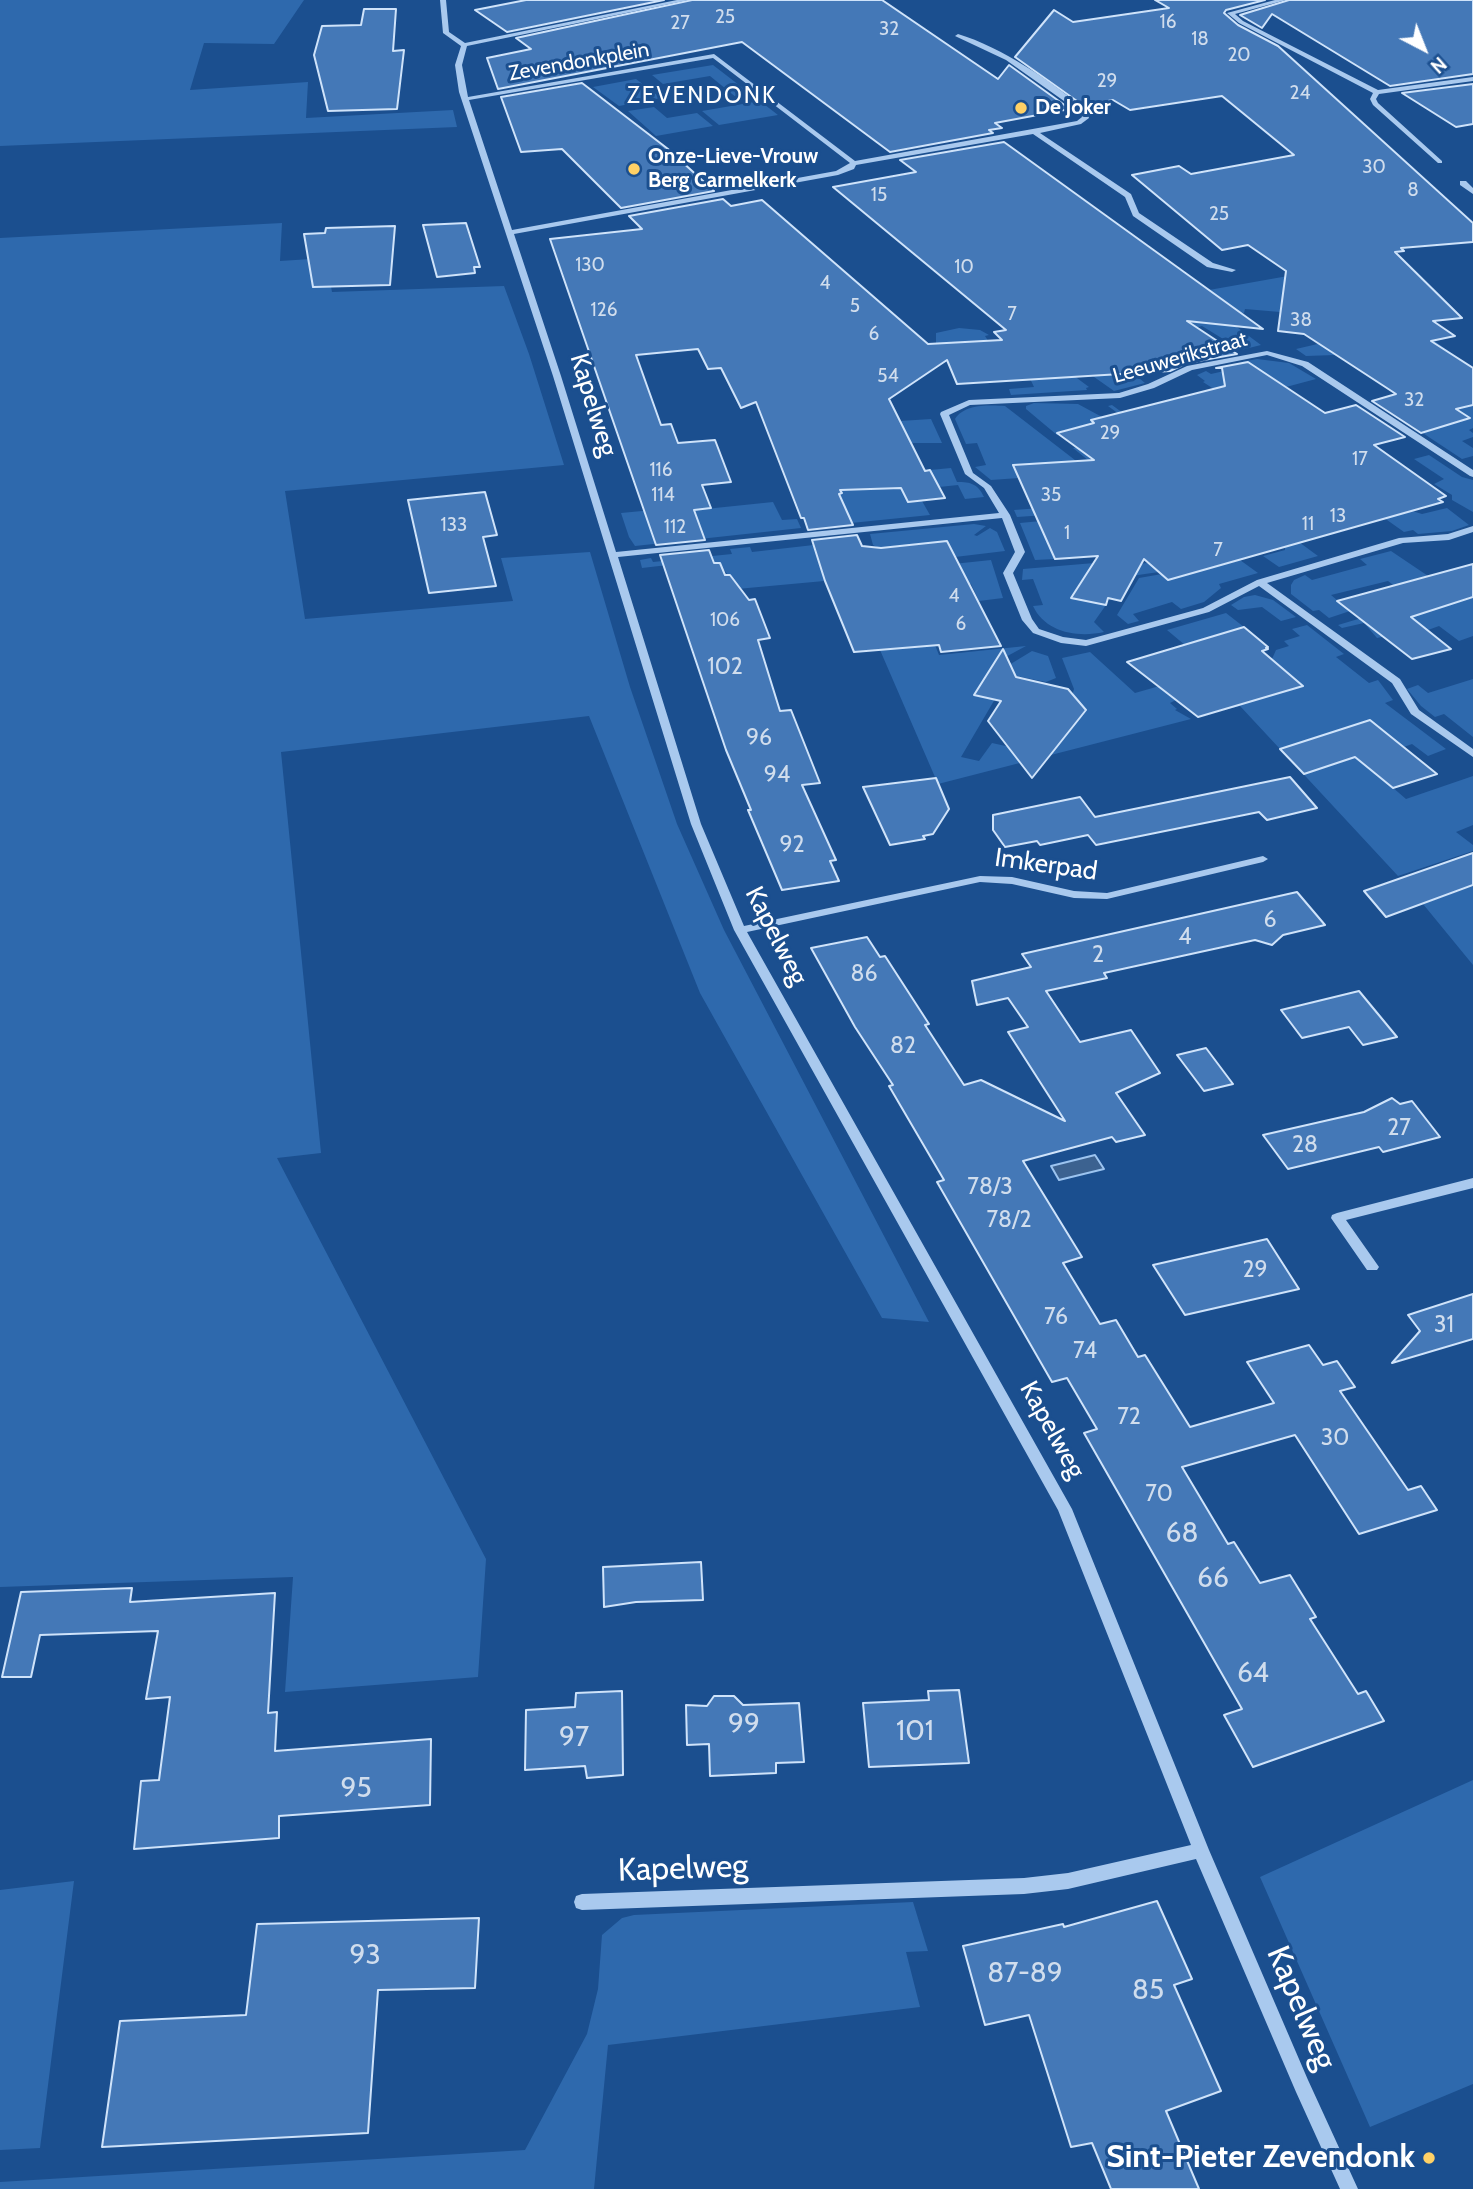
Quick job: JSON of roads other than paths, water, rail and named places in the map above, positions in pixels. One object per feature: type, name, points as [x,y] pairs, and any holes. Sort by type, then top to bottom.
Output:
[{"type":"street","points":[[443,0],[446,33],[464,45],[686,0]]},
{"type":"street","points":[[1283,0],[1230,13],[1241,22],[1377,92],[1473,79]]},
{"type":"street","points":[[508,233],[838,173],[854,163],[1034,132],[1079,123],[1086,118],[1084,112],[993,50],[958,36]]},
{"type":"street","name":"Kapelweg","points":[[464,45],[457,56],[458,77],[557,376],[696,824],[740,930],[1065,1509],[1201,1850],[1349,2189]]},
{"type":"street","name":"Zevendonkplein","points":[[465,99],[714,56],[854,163]]},
{"type":"street","points":[[1377,92],[1373,99],[1375,104],[1440,162]]},
{"type":"street","points":[[1034,132],[1128,196],[1136,214],[1210,265],[1232,270]]},
{"type":"street","points":[[1463,183],[1473,192]]},
{"type":"street","name":"Leeuwerikstraat","points":[[1473,474],[1305,364],[1267,353],[1190,368],[1151,386],[1120,395],[969,403],[944,414],[969,474],[987,486],[1005,515],[1020,552],[1008,573],[1027,620],[1036,631],[1072,643],[1098,641],[1206,610],[1260,582],[1402,540],[1448,537],[1473,530]]},
{"type":"street","points":[[611,555],[1005,515]]},
{"type":"street","points":[[1260,582],[1396,681],[1415,712],[1473,754]]},
{"type":"street","name":"Imkerpad","points":[[740,930],[980,879],[1001,877],[1019,880],[1058,893],[1087,898],[1107,896],[1264,859]]},
{"type":"street","points":[[1372,1267],[1337,1218],[1473,1182]]},
{"type":"street","name":"Kapelweg","points":[[582,1902],[1024,1886],[1068,1881],[1201,1850]]},
{"type":"place","name":"De Joker","points":[[1021,108]]},
{"type":"place","name":"Onze-Lieve-Vrouw Berg Carmelkerk","points":[[634,169]]},
{"type":"place","name":"Sint-Pieter Zevendonk","points":[[1429,2158]]},
{"type":"district","name":"ZEVENDONK","points":[[702,96]]}]
